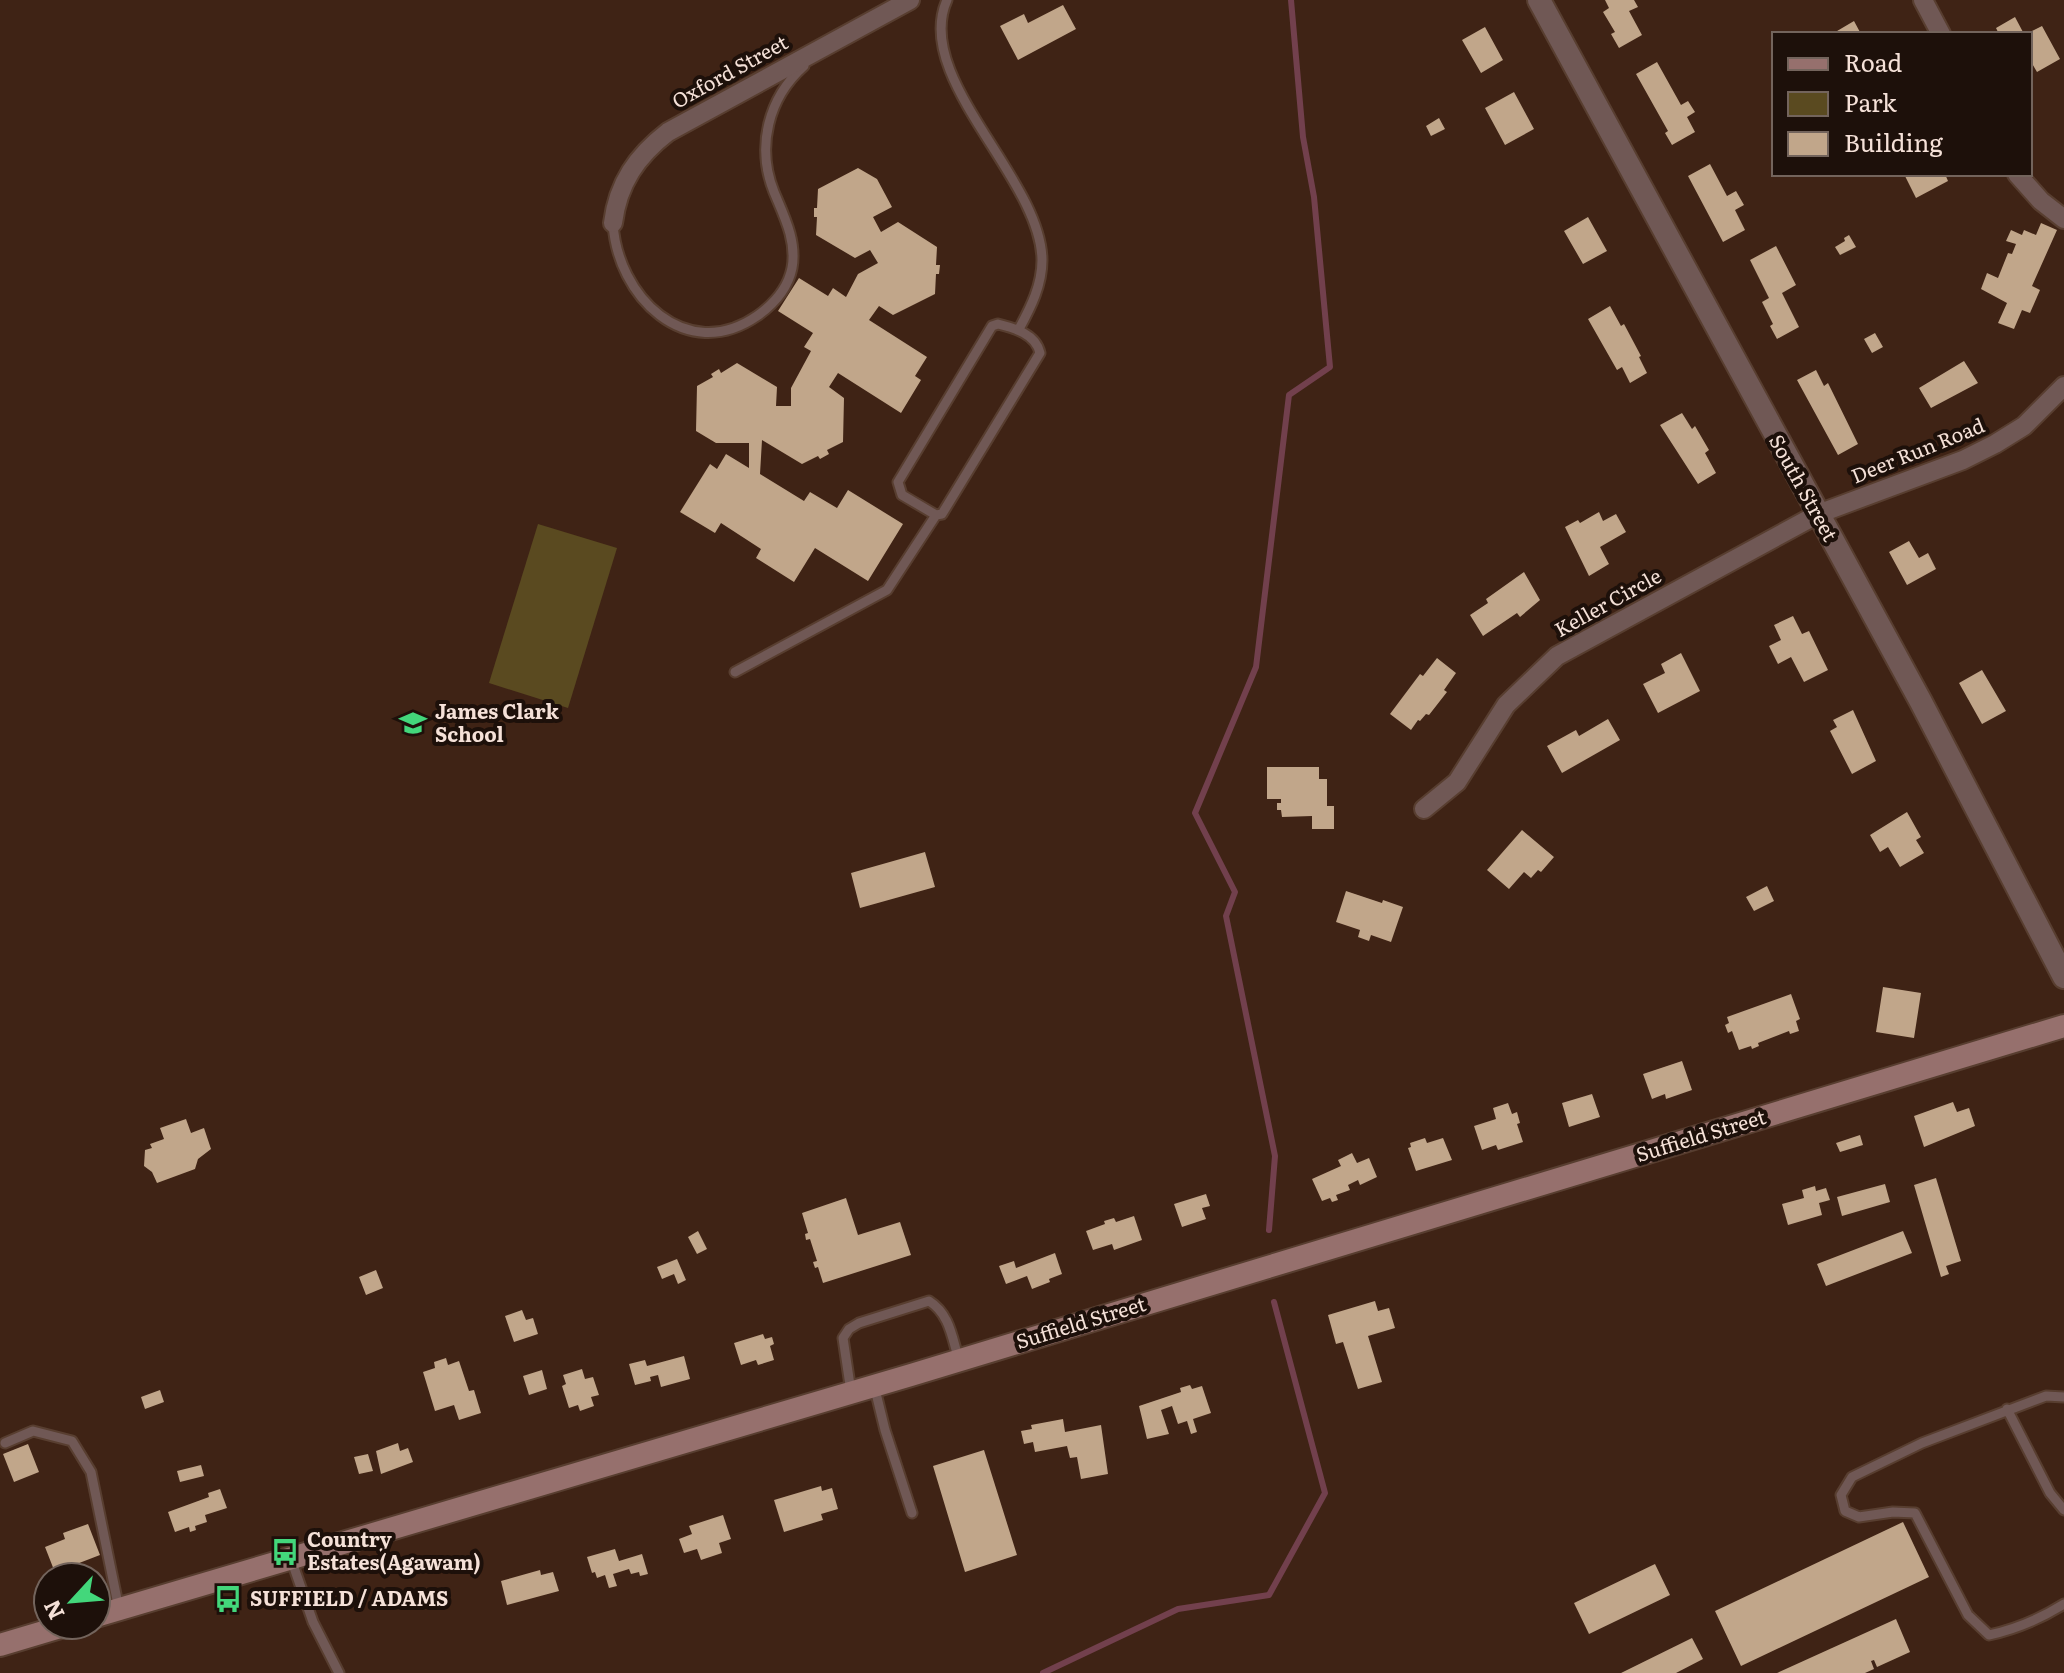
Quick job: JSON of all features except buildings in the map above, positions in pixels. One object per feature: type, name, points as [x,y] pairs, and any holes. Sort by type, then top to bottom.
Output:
[{"type":"main road","name":"Suffield Street","points":[[112,1611],[959,1360],[2064,1026]]},
{"type":"main road","points":[[0,1645],[32,1635]]},
{"type":"street","name":"Oxford Street","points":[[613,223],[619,192],[627,176],[657,141],[686,120],[910,0]]},
{"type":"street","name":"South Street","points":[[1539,0],[1921,702],[2064,977]]},
{"type":"street","points":[[1923,0],[1940,32]]},
{"type":"street","points":[[2019,176],[2041,201],[2064,219]]},
{"type":"street","name":"Deer Run Road","points":[[1818,514],[1988,448],[2024,426],[2064,386]]},
{"type":"street","name":"Keller Circle","points":[[1424,809],[1457,782],[1506,705],[1557,656],[1818,514]]},
{"type":"lane","points":[[947,0],[940,32],[945,59],[1019,192],[1039,238],[1042,260],[1040,283],[1019,329]]},
{"type":"lane","points":[[613,223],[617,255],[627,276],[648,306],[668,321],[703,332],[725,331],[746,323],[765,310],[786,285],[793,253],[789,227],[769,177],[765,148],[769,119],[780,92],[827,44]]},
{"type":"lane","points":[[998,324],[1019,329],[1038,346],[1040,353],[942,514],[936,515],[902,495],[898,482],[992,326],[998,324]]},
{"type":"lane","points":[[735,672],[887,590],[936,515]]},
{"type":"lane","points":[[851,1392],[843,1338],[849,1329],[929,1301],[939,1307],[946,1317],[959,1360]]},
{"type":"lane","points":[[874,1385],[912,1513]]},
{"type":"lane","points":[[2064,1397],[2046,1396],[1922,1443],[1852,1477],[1841,1495],[1845,1511],[1859,1517],[1893,1512],[1915,1513],[1968,1615],[1989,1635],[2042,1618],[2064,1604]]},
{"type":"lane","points":[[2007,1409],[2050,1493],[2064,1510]]},
{"type":"lane","points":[[5,1443],[33,1431],[72,1441],[91,1472],[119,1609]]},
{"type":"lane","points":[[291,1559],[313,1622],[339,1673]]},
{"type":"green space","points":[[538,524],[617,548],[568,708],[489,683]]},
{"type":"waterway","points":[[1269,1230],[1275,1156],[1226,916],[1235,892],[1195,813],[1256,667],[1289,395],[1330,367],[1314,197],[1303,137],[1291,0]]},
{"type":"waterway","points":[[1043,1673],[1178,1609],[1269,1595],[1325,1493],[1274,1302]]},
{"type":"place","name":"James Clark School","points":[[413,723]]},
{"type":"place","name":"Country Estates(Agawam)","points":[[285,1552]]},
{"type":"place","name":"SUFFIELD / ADAMS","points":[[228,1599]]}]
